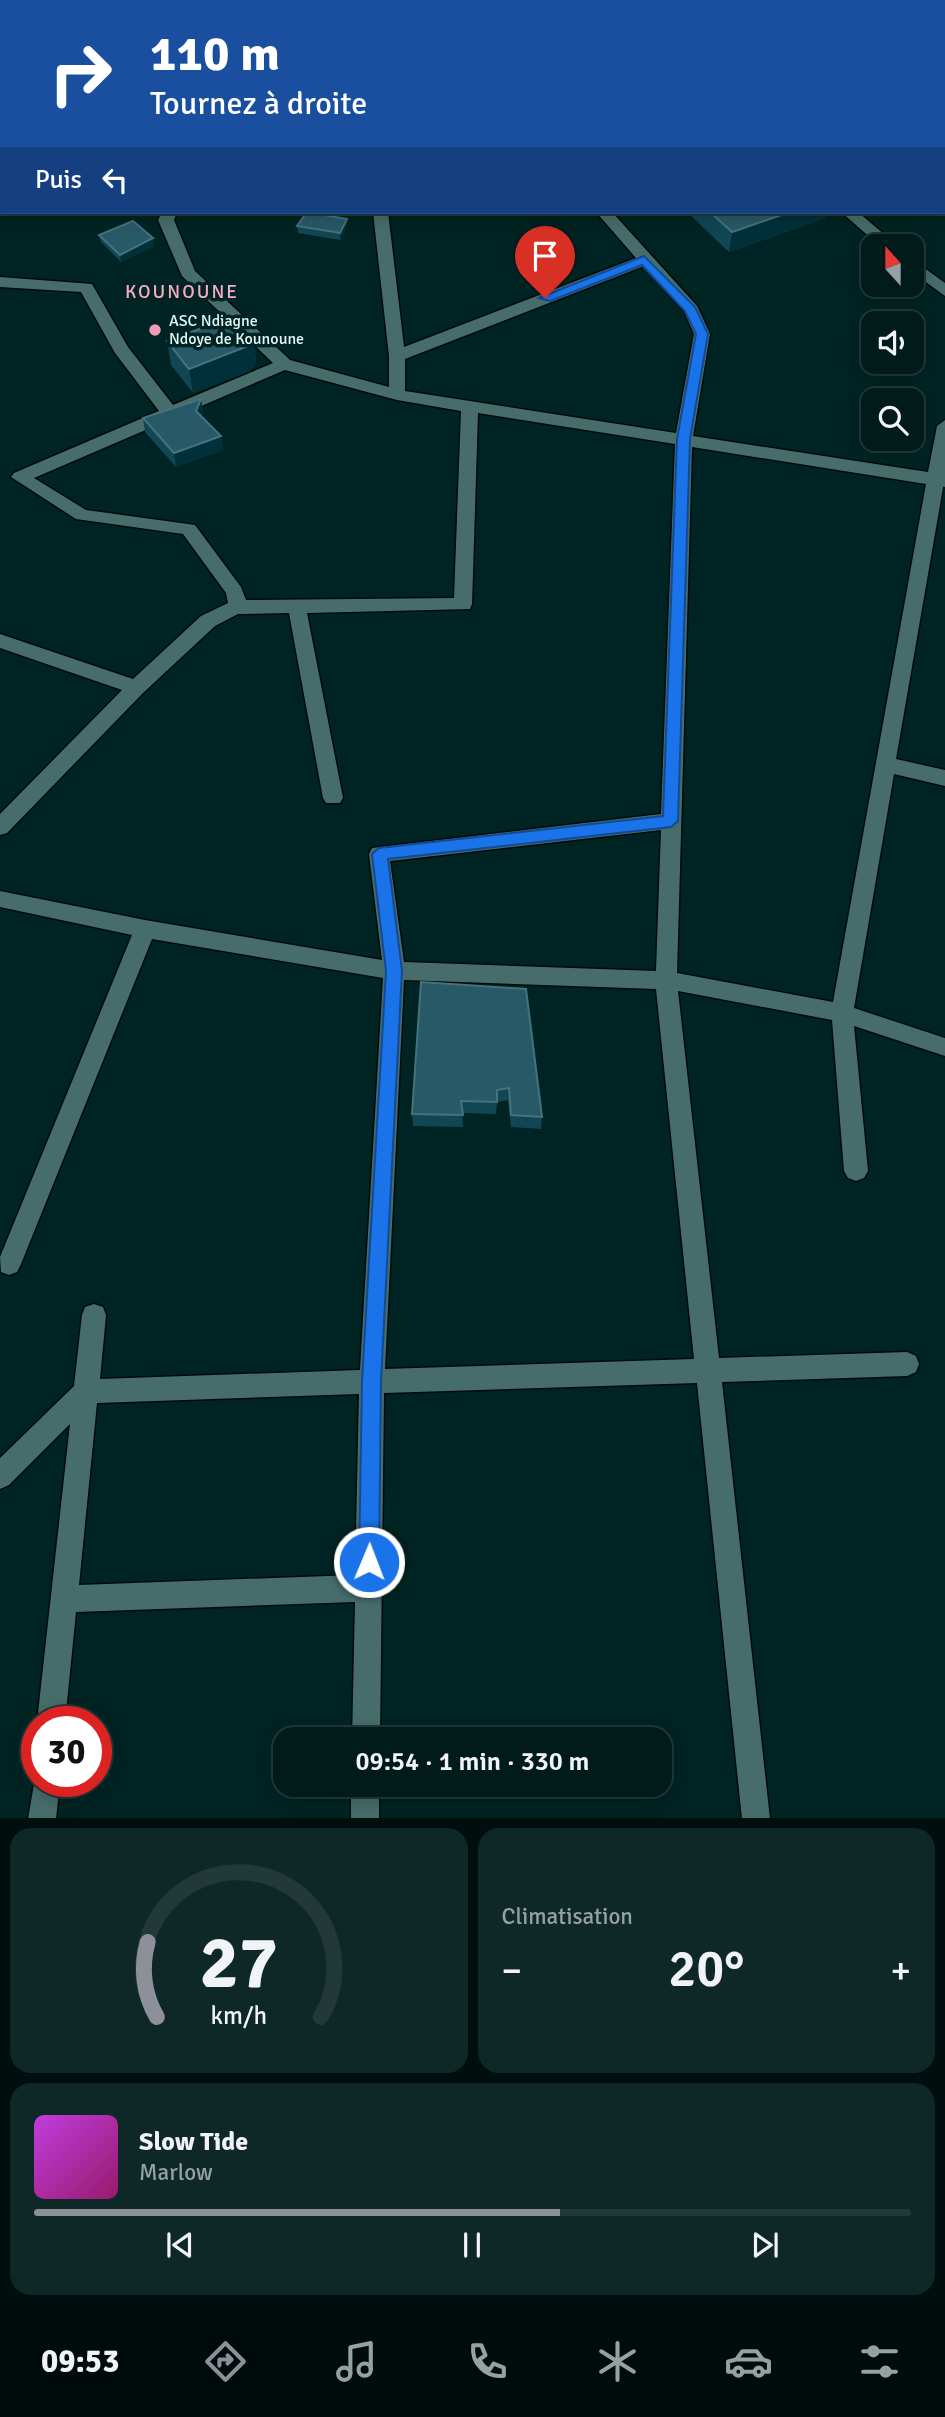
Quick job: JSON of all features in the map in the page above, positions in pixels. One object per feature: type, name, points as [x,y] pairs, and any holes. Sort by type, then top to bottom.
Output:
[{"type":"street","points":[[168,214],[166,220],[188,273],[284,364],[397,395],[940,480]]},
{"type":"street","points":[[380,214],[397,356],[397,395]]},
{"type":"street","points":[[606,214],[644,260],[691,309],[702,334],[684,439],[666,980],[705,1370],[756,1818]]},
{"type":"street","points":[[855,214],[877,234]]},
{"type":"street","points":[[397,356],[644,260]]},
{"type":"street","points":[[924,274],[945,291]]},
{"type":"street","points":[[0,282],[86,287],[121,349],[170,412]]},
{"type":"street","points":[[238,607],[235,592],[189,529],[82,515],[20,477],[284,364]]},
{"type":"street","points":[[0,827],[136,688],[217,614],[238,607],[463,604],[470,407]]},
{"type":"street","points":[[856,1171],[842,1013],[885,764],[940,480],[945,426]]},
{"type":"street","points":[[297,607],[333,798]]},
{"type":"street","points":[[0,641],[27,648],[136,688]]},
{"type":"street","points":[[885,764],[945,778]]},
{"type":"street","points":[[366,1727],[372,1381],[394,971],[379,854],[671,821]]},
{"type":"street","points":[[0,900],[145,929],[394,971],[666,980],[842,1013],[945,1047]]},
{"type":"street","points":[[9,1264],[145,929]]},
{"type":"street","points":[[53,1706],[94,1315]]},
{"type":"street","points":[[0,1476],[86,1391],[907,1364]]},
{"type":"street","points":[[64,1599],[368,1588]]},
{"type":"street","points":[[42,1818],[44,1797]]},
{"type":"street","points":[[365,1797],[365,1818]]},
{"type":"building","points":[[306,214],[347,219],[340,233],[297,226]]},
{"type":"building","points":[[712,214],[784,214],[732,232]]},
{"type":"building","points":[[133,221],[153,238],[120,255],[99,235]]},
{"type":"building","points":[[223,320],[239,322],[253,338],[248,346],[189,369],[167,341]]},
{"type":"building","points":[[201,399],[196,411],[221,436],[174,453],[143,418]]},
{"type":"building","points":[[421,982],[526,989],[542,1117],[511,1115],[509,1088],[497,1090],[497,1102],[461,1101],[463,1115],[412,1114]]},
{"type":"place","name":"ASC Ndiagne Ndoye de Kounoune","points":[[155,330]]},
{"type":"district","name":"KOUNOUNE","points":[[182,292]]},
{"type":"route","points":[[369,1562],[372,1381],[394,971],[379,854],[671,821],[684,439],[702,334],[691,309],[644,260],[545,298]]}]
